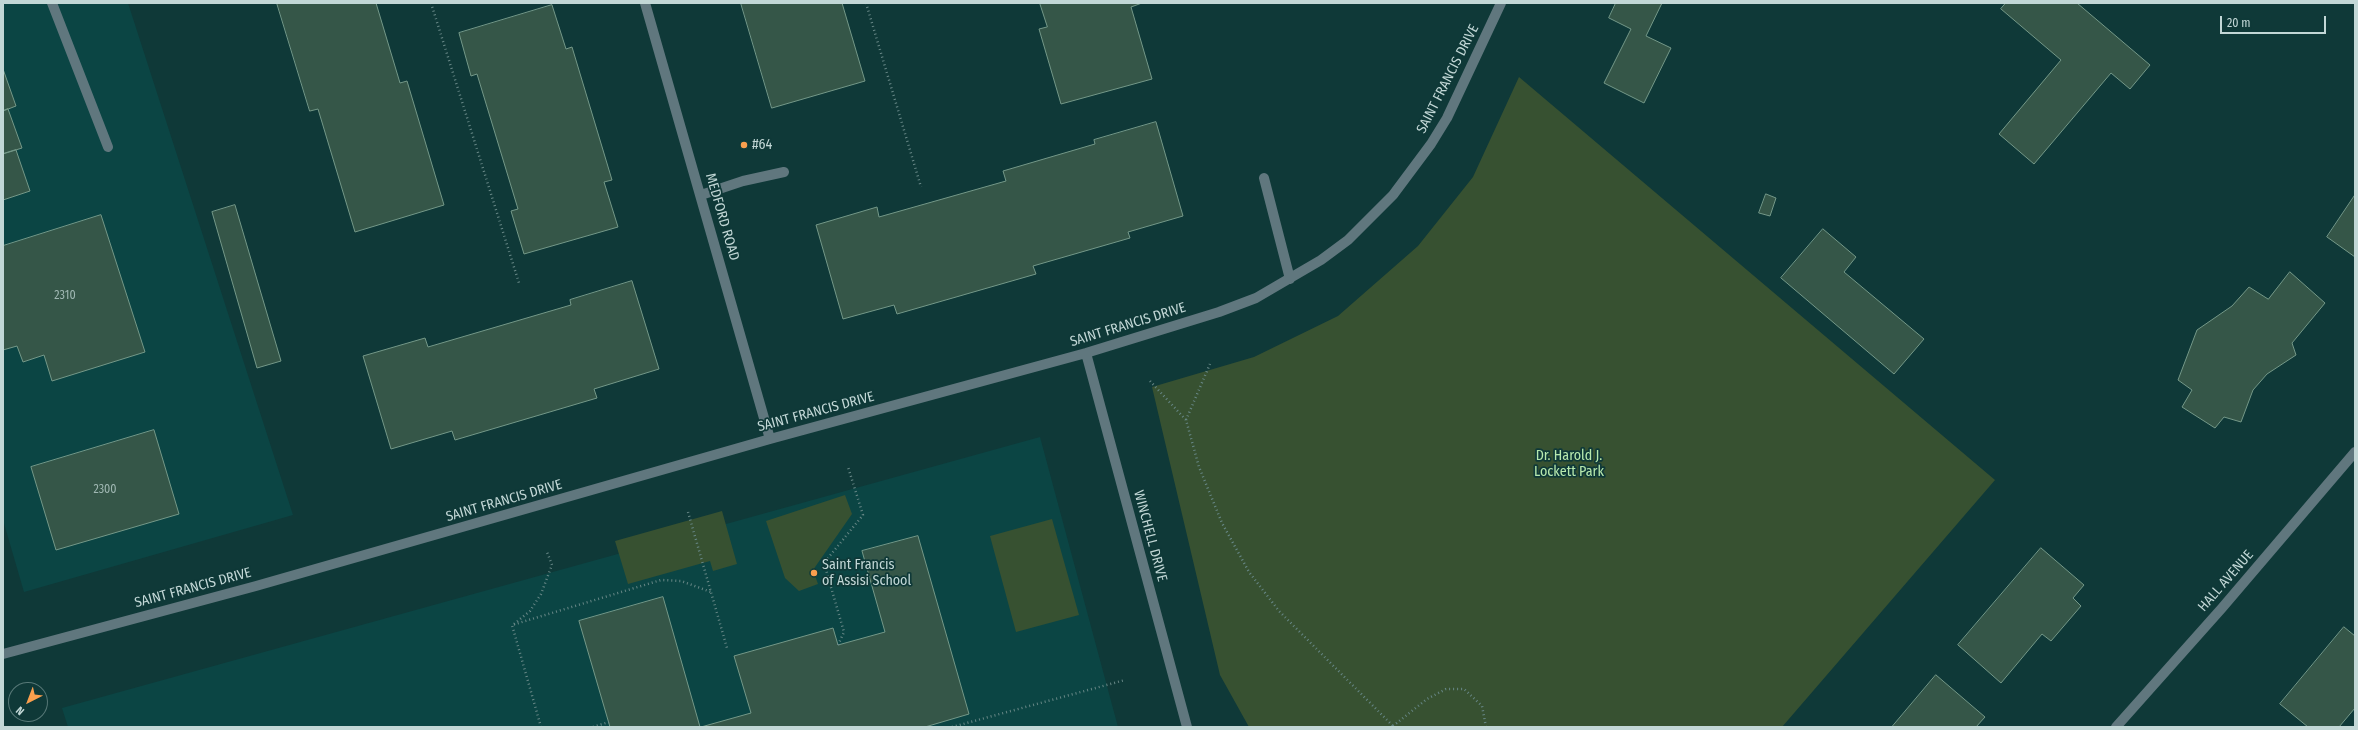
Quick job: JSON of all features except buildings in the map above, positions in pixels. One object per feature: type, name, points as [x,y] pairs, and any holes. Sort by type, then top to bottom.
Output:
[{"type":"street","points":[[52,3],[108,147]]},
{"type":"street","name":"MEDFORD ROAD","points":[[645,3],[770,439]]},
{"type":"street","name":"SAINT FRANCIS DRIVE","points":[[3,654],[264,584],[770,439],[1086,353],[1219,312],[1256,298],[1290,279],[1348,240],[1372,219],[1412,171],[1446,118],[1501,3]]},
{"type":"street","points":[[700,195],[743,181],[784,172]]},
{"type":"street","points":[[1264,178],[1290,279]]},
{"type":"street","name":"WINCHELL DRIVE","points":[[1086,353],[1187,727]]},
{"type":"street","name":"HALL AVENUE","points":[[2116,727],[2222,608],[2355,452]]},
{"type":"path","points":[[431,3],[519,284]]},
{"type":"path","points":[[866,3],[921,187]]},
{"type":"path","points":[[1186,420],[1210,364]]},
{"type":"path","points":[[1150,380],[1186,420],[1199,467],[1222,523],[1249,572],[1279,611],[1394,726],[1427,699],[1446,689],[1464,689],[1482,706],[1486,727]]},
{"type":"path","points":[[838,645],[844,632],[824,563],[863,515],[848,467]]},
{"type":"path","points":[[688,512],[727,648]]},
{"type":"path","points":[[512,625],[530,611],[541,594],[552,565],[547,552]]},
{"type":"path","points":[[512,625],[661,580],[681,581],[711,592]]},
{"type":"path","points":[[512,625],[541,727]]},
{"type":"path","points":[[952,727],[1125,680]]},
{"type":"path","points":[[593,727],[609,722]]},
{"type":"shaded area","points":[[3,3],[128,3],[293,515],[24,592],[3,520]]},
{"type":"shaded area","name":"Saint Francis of Assisi School","points":[[1040,437],[1118,727],[68,727],[62,708]]},
{"type":"green space","name":"Dr. Harold J. Lockett Park","points":[[1519,77],[1995,480],[1782,727],[1249,727],[1220,675],[1152,387],[1254,357],[1338,316],[1418,246],[1473,177]]},
{"type":"green space","points":[[845,495],[852,514],[813,570],[818,584],[799,591],[785,578],[766,521]]},
{"type":"green space","points":[[722,511],[737,564],[713,571],[710,561],[628,584],[615,541]]},
{"type":"green space","points":[[1052,519],[1079,615],[1016,632],[990,536]]},
{"type":"place","name":"#64","points":[[744,145]]},
{"type":"place","name":"Saint Francis of Assisi School","points":[[814,573]]}]
